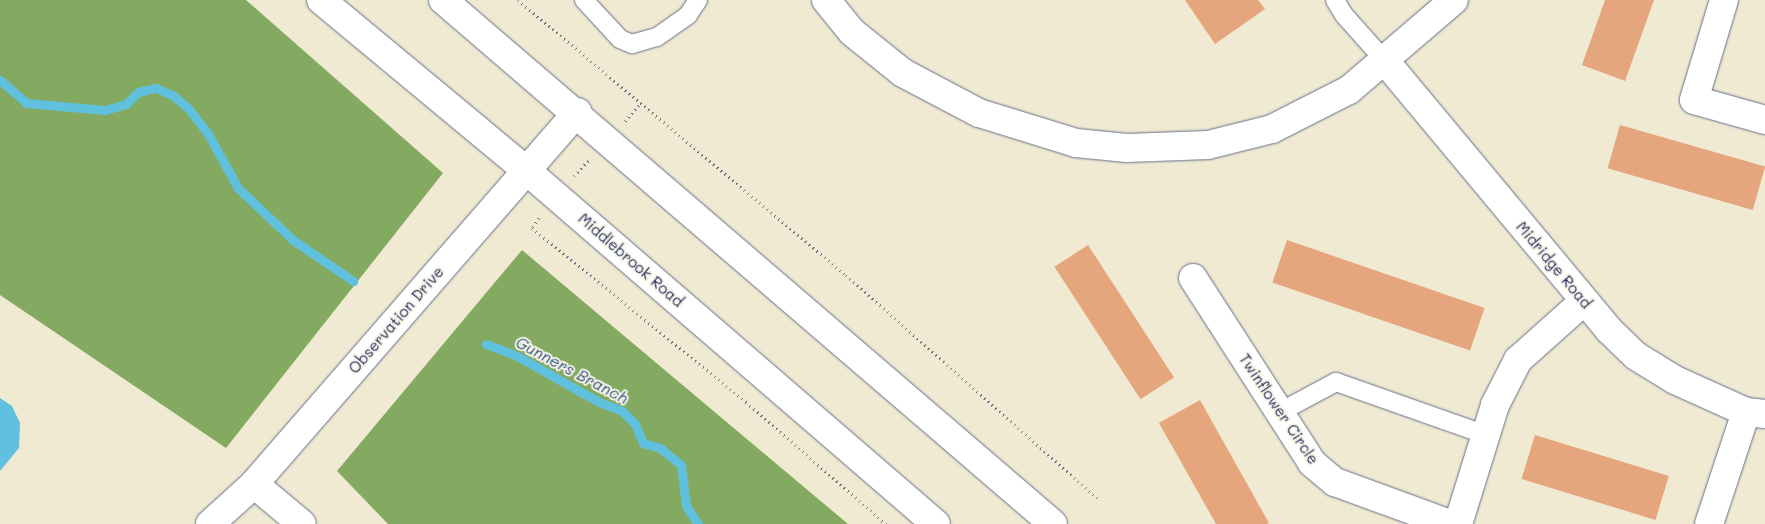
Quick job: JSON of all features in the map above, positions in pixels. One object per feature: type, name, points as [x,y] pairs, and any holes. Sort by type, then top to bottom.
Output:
[{"type":"street","name":"Middlebrook Road","points":[[321,0],[527,171],[936,524]]},
{"type":"street","points":[[443,0],[577,112],[1054,524]]},
{"type":"street","points":[[826,0],[852,32],[903,73],[980,113],[1076,143],[1127,148],[1208,145],[1272,129],[1349,90],[1454,0]]},
{"type":"street","points":[[1724,0],[1694,100],[1765,120]]},
{"type":"street","name":"Midridge Road","points":[[1385,61],[1584,301],[1636,356],[1675,380],[1756,413]]},
{"type":"street","name":"Observation Drive","points":[[210,524],[254,484],[577,112]]},
{"type":"street","name":"Twinflower Circle","points":[[1194,278],[1312,463],[1335,482],[1450,524]]},
{"type":"street","points":[[1458,524],[1484,434],[1518,360],[1584,301]]},
{"type":"street","points":[[1709,524],[1756,413]]},
{"type":"street","points":[[254,484],[302,524]]},
{"type":"lane","points":[[584,0],[620,39],[632,44],[657,38],[688,15],[698,0]]},
{"type":"lane","points":[[1335,0],[1344,15],[1385,61]]},
{"type":"lane","points":[[1280,412],[1336,382],[1484,434]]},
{"type":"path","points":[[518,0],[846,275],[1099,500]]},
{"type":"green space","points":[[0,0],[246,0],[443,173],[226,448],[0,295]]},
{"type":"green space","points":[[522,250],[848,524],[388,524],[337,471]]},
{"type":"water","points":[[0,398],[12,406],[20,423],[19,448],[0,471]]},
{"type":"building","points":[[1185,0],[1258,0],[1265,9],[1215,44]]},
{"type":"building","points":[[1605,0],[1654,0],[1625,81],[1582,65]]},
{"type":"building","points":[[1620,125],[1765,167],[1753,210],[1608,168]]},
{"type":"building","points":[[1287,240],[1485,308],[1470,351],[1272,283]]},
{"type":"building","points":[[1088,245],[1174,378],[1141,399],[1054,267]]},
{"type":"building","points":[[1200,400],[1269,523],[1216,524],[1159,423]]},
{"type":"building","points":[[1535,435],[1669,476],[1655,520],[1522,479]]},
{"type":"waterway","name":"Gunners Branch","points":[[0,80],[26,103],[105,110],[126,104],[138,92],[156,88],[174,96],[188,108],[207,132],[238,188],[293,240],[353,281]]},
{"type":"waterway","name":"Gunners Branch","points":[[486,344],[517,356],[599,402],[622,411],[635,424],[643,443],[660,448],[681,465],[686,506],[698,524]]}]
